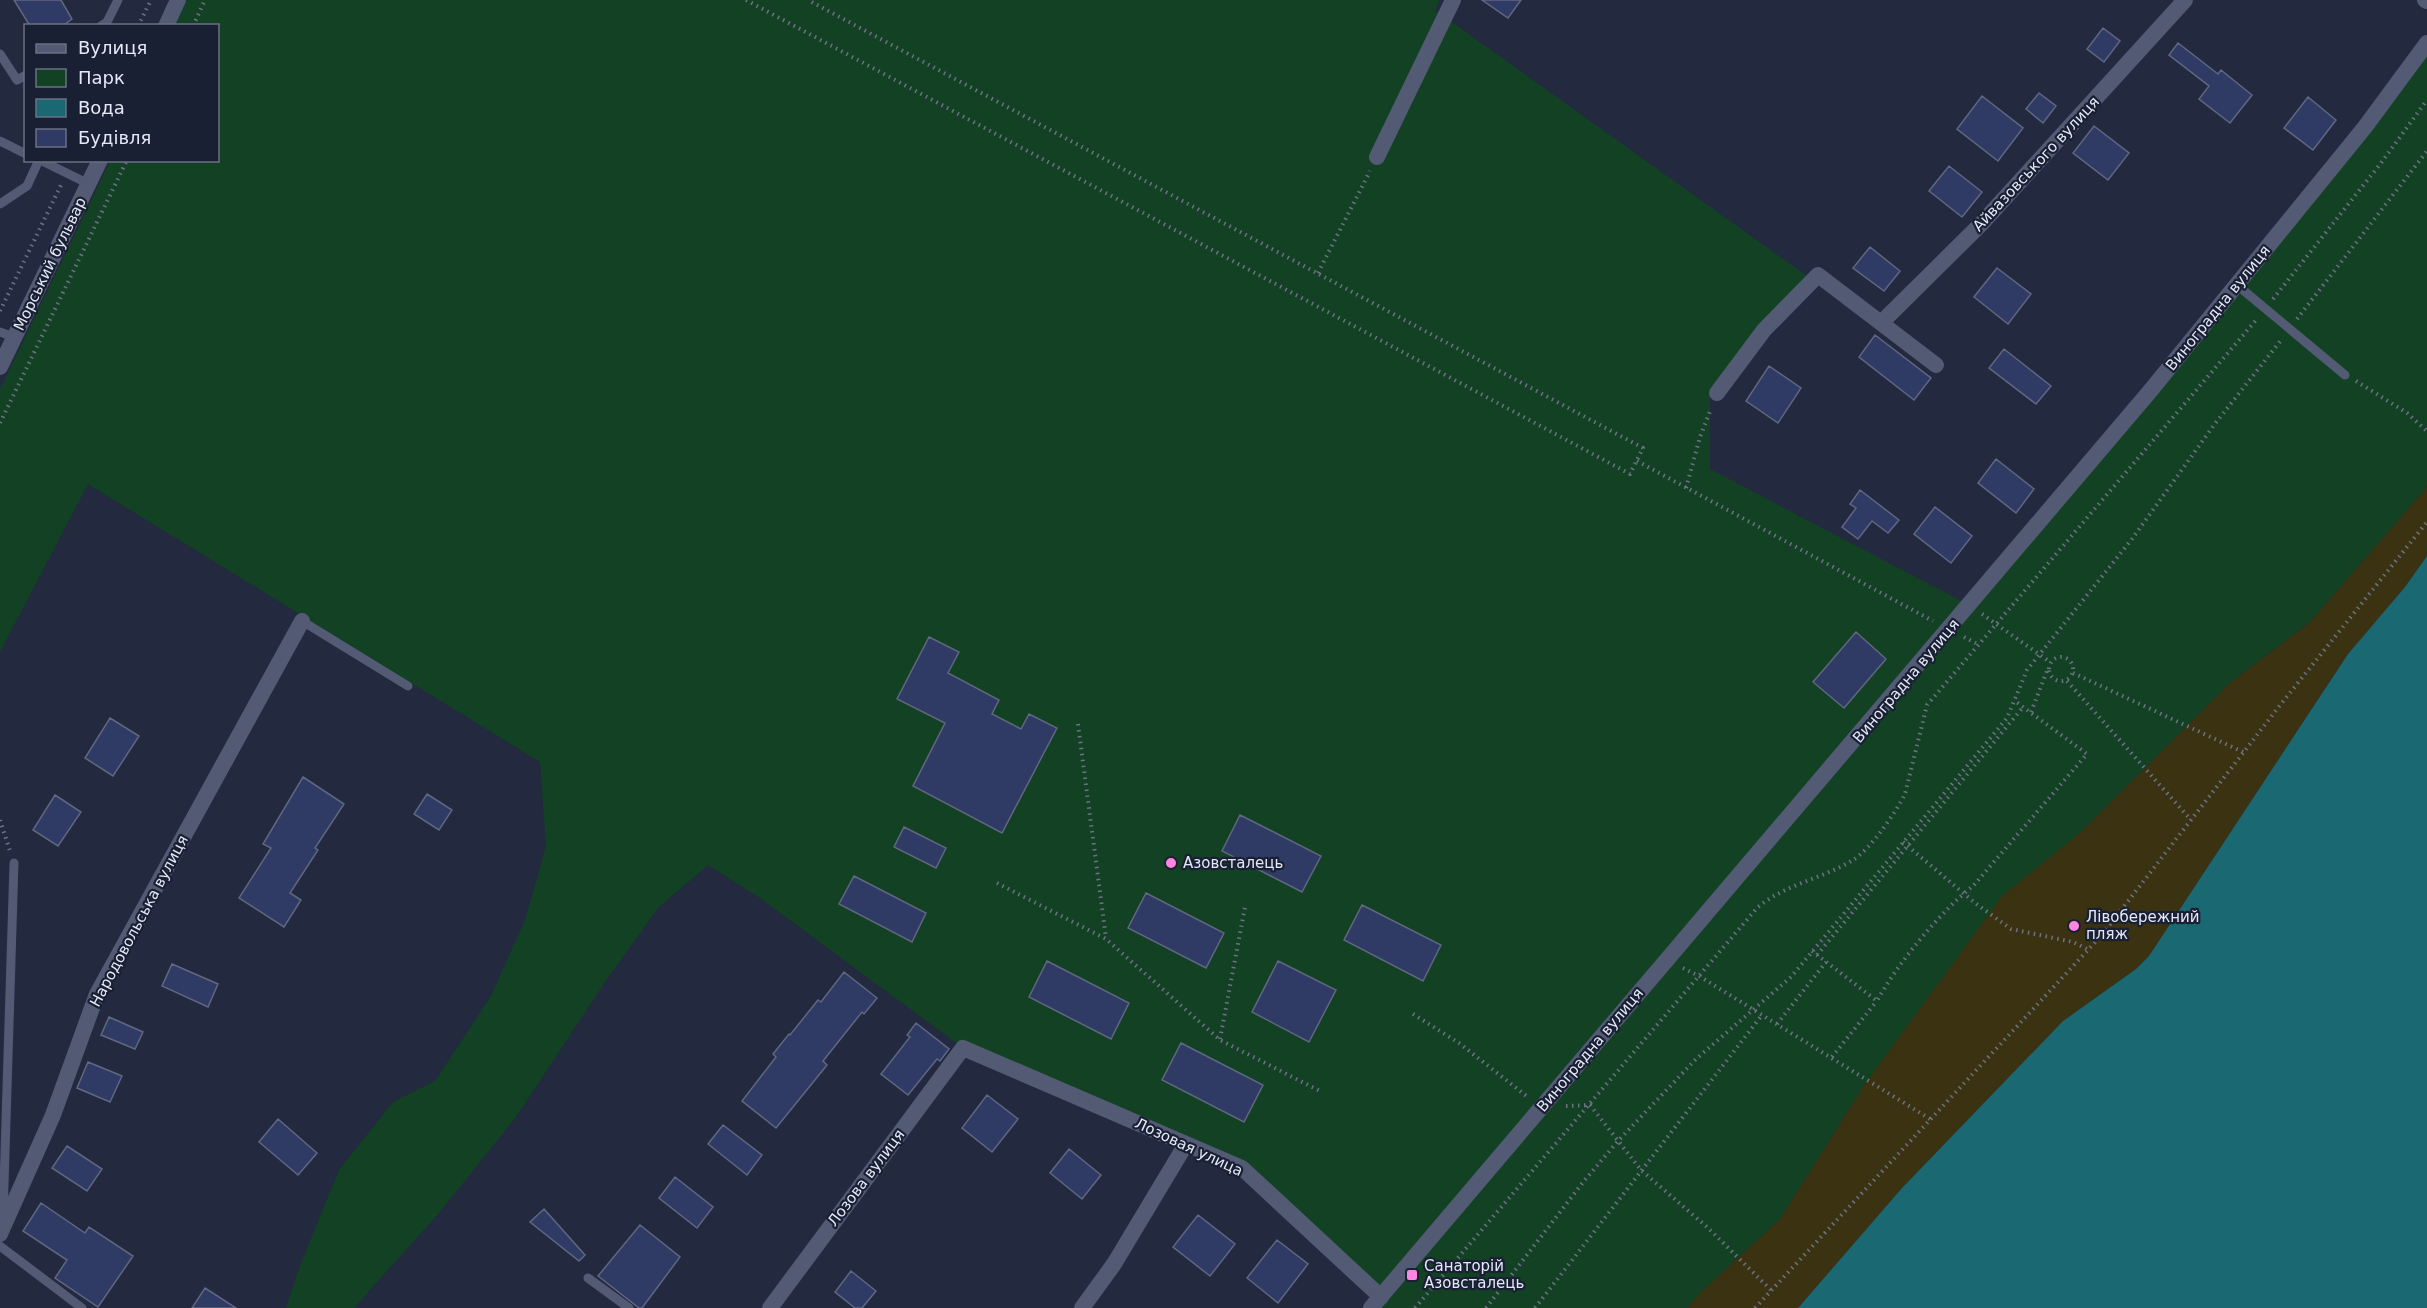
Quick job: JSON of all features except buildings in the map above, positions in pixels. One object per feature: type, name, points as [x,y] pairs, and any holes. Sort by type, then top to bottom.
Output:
[{"type":"street","points":[[167,24],[178,0]]},
{"type":"street","points":[[1377,157],[1454,0]]},
{"type":"street","name":"Айвазовського вулиця","points":[[1881,324],[1983,223],[2185,0]]},
{"type":"street","name":"Виноградна вулиця","points":[[1376,1303],[1666,960],[1950,630],[2151,390],[2365,127],[2427,43]]},
{"type":"street","name":"Морський бульвар","points":[[0,367],[7,335],[99,162]]},
{"type":"street","points":[[1718,393],[1764,330],[1818,275],[1936,365]]},
{"type":"street","name":"Народовольська вулиця","points":[[1,1231],[53,1115],[97,994],[302,621]]},
{"type":"street","name":"Лозовая улица","points":[[963,1048],[1242,1168],[1376,1303]]},
{"type":"street","name":"Лозова вулиця","points":[[770,1308],[963,1048]]},
{"type":"street","points":[[1082,1308],[1114,1264],[1186,1144]]},
{"type":"lane","points":[[104,24],[118,0]]},
{"type":"lane","points":[[0,54],[16,80],[24,76]]},
{"type":"lane","points":[[0,141],[24,153]]},
{"type":"lane","points":[[0,204],[27,186],[39,162]]},
{"type":"lane","points":[[44,162],[89,184]]},
{"type":"lane","points":[[2237,285],[2345,375]]},
{"type":"lane","points":[[302,621],[408,686]]},
{"type":"lane","points":[[1,1231],[14,863]]},
{"type":"lane","points":[[0,1246],[82,1308]]},
{"type":"lane","points":[[588,1278],[629,1308]]},
{"type":"path","points":[[139,24],[151,0]]},
{"type":"path","points":[[194,24],[205,0]]},
{"type":"path","points":[[746,0],[1630,474],[1643,448],[808,0]]},
{"type":"path","points":[[1415,1308],[1757,908],[1769,898],[1853,860],[1869,845],[1905,794],[1927,705],[2265,309],[2381,163],[2427,100]]},
{"type":"path","points":[[1486,1308],[1584,1180],[1618,1141],[1696,1059],[1753,1009],[1778,991],[2007,718],[2027,670],[2132,538],[2214,424],[2427,151]]},
{"type":"path","points":[[1318,273],[1377,157]]},
{"type":"path","points":[[0,423],[127,162]]},
{"type":"path","points":[[0,311],[67,173]]},
{"type":"path","points":[[2345,375],[2408,413],[2427,430]]},
{"type":"path","points":[[1686,488],[1700,437],[1718,393]]},
{"type":"path","points":[[1637,461],[1979,645]]},
{"type":"path","points":[[1755,1308],[2089,950],[2427,522]]},
{"type":"path","points":[[1969,605],[2050,662]]},
{"type":"path","points":[[2031,712],[2050,662],[2057,658],[2067,659],[2072,664],[2073,673],[2067,681]]},
{"type":"path","points":[[2047,671],[2054,680],[2067,681],[2191,820]]},
{"type":"path","points":[[2073,673],[2244,752]]},
{"type":"path","points":[[1832,1057],[1877,1001],[1893,973],[1956,899],[1974,885],[2087,754],[2015,701]]},
{"type":"path","points":[[1812,951],[1817,955],[2024,706]]},
{"type":"path","points":[[1078,724],[1106,939]]},
{"type":"path","points":[[0,820],[14,863]]},
{"type":"path","points":[[1903,842],[1993,917],[2011,929],[2073,942],[2089,950]]},
{"type":"path","points":[[997,883],[1106,939],[1220,1040],[1320,1091]]},
{"type":"path","points":[[1220,1040],[1245,907]]},
{"type":"path","points":[[1812,951],[1877,1001]]},
{"type":"path","points":[[1666,960],[1699,976],[1930,1119]]},
{"type":"path","points":[[1777,1024],[1826,962]]},
{"type":"path","points":[[1413,1014],[1459,1043],[1541,1107],[1590,1105]]},
{"type":"path","points":[[1534,1308],[1762,1015]]},
{"type":"path","points":[[1590,1105],[1641,1170],[1707,1227],[1771,1290]]},
{"type":"green space","points":[[187,0],[1440,0],[1435,10],[1807,276],[1710,390],[1710,469],[1969,605],[2427,43],[2427,487],[2310,622],[2230,683],[2138,775],[1865,1084],[1780,1219],[1702,1291],[1687,1308],[1371,1308],[1380,1298],[1242,1168],[963,1048],[760,898],[708,865],[658,908],[605,982],[516,1117],[439,1213],[354,1308],[286,1308],[301,1263],[339,1170],[393,1102],[435,1081],[491,996],[525,920],[546,846],[540,762],[88,484],[0,652],[0,389],[110,162],[219,162],[219,24],[175,24]]},
{"type":"sand","name":"Лівобережний пляж","points":[[2427,487],[2427,556],[2405,587],[2348,654],[2149,956],[2136,969],[2063,1021],[1902,1188],[1798,1308],[1687,1308],[1702,1291],[1780,1219],[1865,1084],[2002,896],[2081,832],[2230,683],[2310,622]]},
{"type":"water","points":[[2427,556],[2427,1308],[1798,1308],[1902,1188],[2063,1021],[2136,969],[2149,956],[2348,654],[2405,587]]},
{"type":"place","name":"Азовсталець","points":[[1171,863]]},
{"type":"place","name":"Лівобережний пляж","points":[[2074,926]]},
{"type":"place","name":"Санаторій Азовсталець","points":[[1412,1275]]}]
